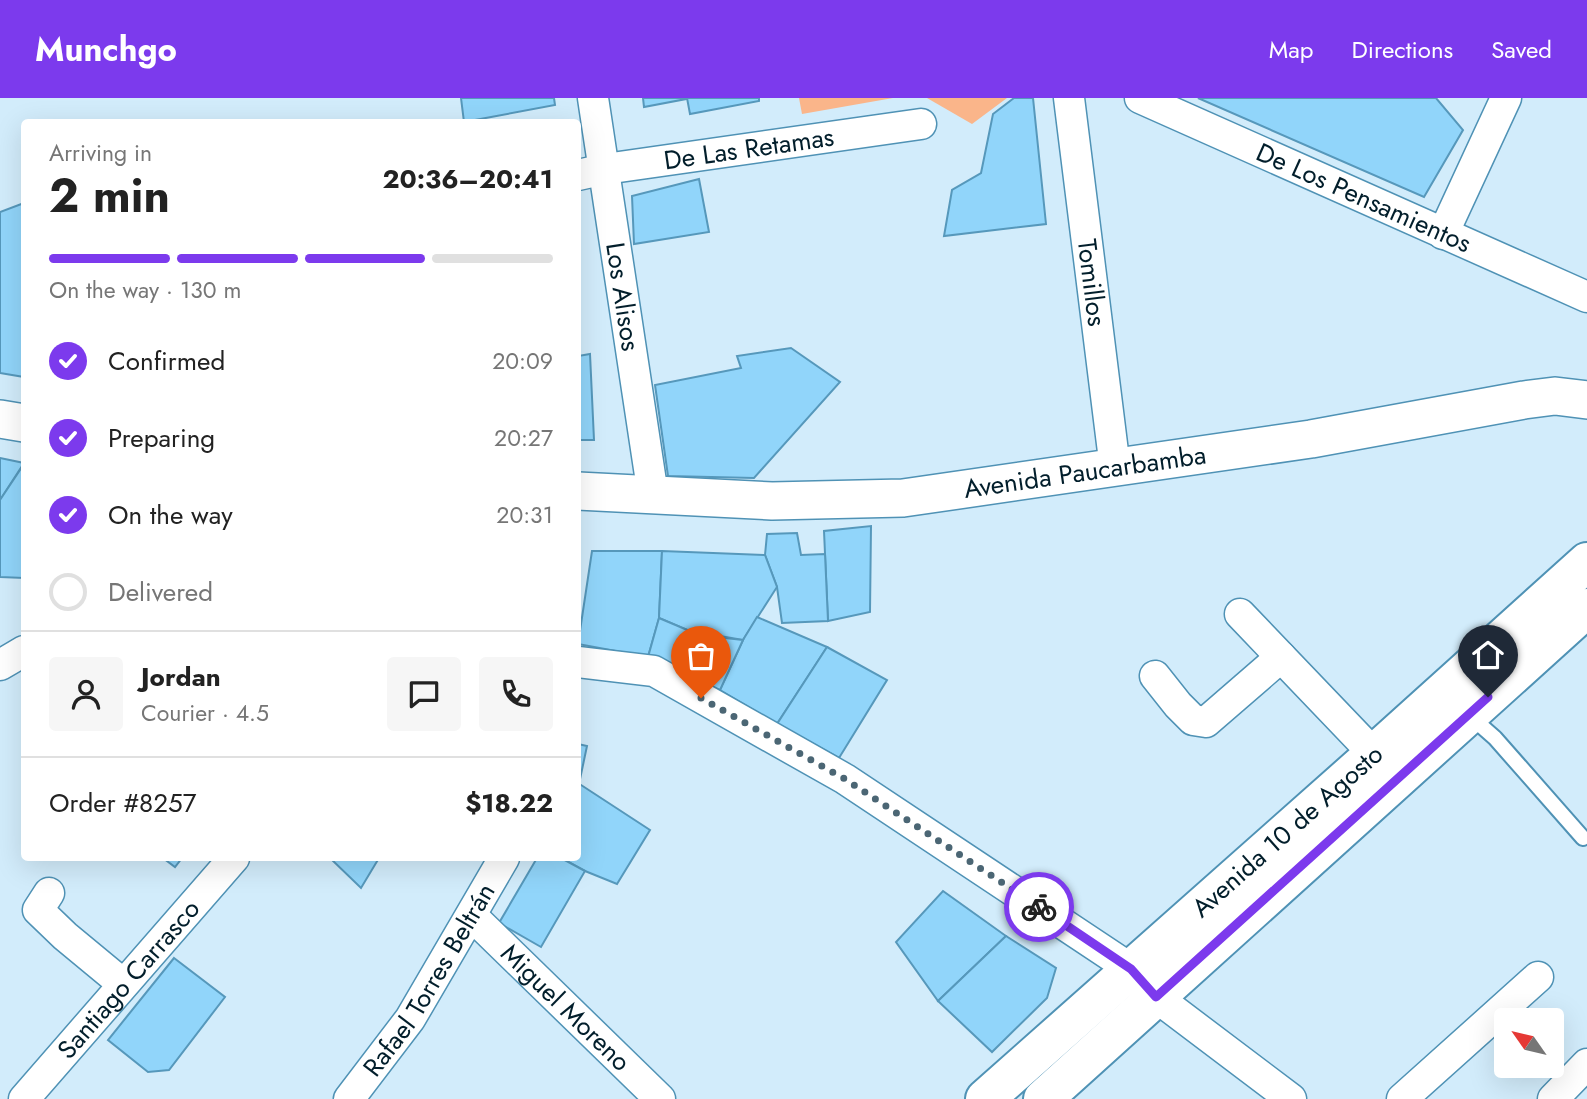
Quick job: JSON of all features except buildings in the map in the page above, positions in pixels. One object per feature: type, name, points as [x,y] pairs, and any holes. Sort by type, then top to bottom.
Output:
[{"type":"main road","name":"Avenida 10 de Agosto","points":[[1043,1099],[1156,997],[1457,702],[1587,562]]},
{"type":"main road","name":"Avenida 10 de Agosto","points":[[985,1099],[1374,754],[1457,702],[1587,608]]},
{"type":"street","name":"Los Alisos","points":[[593,98],[591,172],[653,495]]},
{"type":"street","name":"Tomillos","points":[[1069,98],[1115,468]]},
{"type":"street","name":"De Los Pensamientos","points":[[1140,98],[1587,297]]},
{"type":"street","points":[[1443,234],[1506,98]]},
{"type":"street","name":"De Las Retamas","points":[[591,172],[922,124]]},
{"type":"street","name":"Avenida Paucarbamba","points":[[581,491],[772,501],[903,498],[1311,439],[1524,400],[1555,396],[1587,400]]},
{"type":"street","points":[[0,419],[21,422]]},
{"type":"street","points":[[1240,614],[1374,754]]},
{"type":"street","points":[[0,665],[21,653]]},
{"type":"street","points":[[1155,676],[1193,720],[1206,722],[1281,657]]},
{"type":"street","points":[[581,662],[654,671],[845,779],[1131,969],[1156,997],[1291,1099]]},
{"type":"street","name":"Santiago Carrasco","points":[[24,1099],[231,861]]},
{"type":"street","name":"Rafael Torres Beltrán","points":[[349,1099],[410,1019],[502,861]]},
{"type":"street","points":[[50,893],[38,910],[123,984]]},
{"type":"street","name":"Miguel Moreno","points":[[472,916],[660,1099]]},
{"type":"street","points":[[1402,1099],[1538,977]]},
{"type":"street","points":[[1553,1099],[1587,1065]]},
{"type":"lane","points":[[1457,702],[1495,738],[1583,838]]},
{"type":"shaded area","points":[[799,98],[893,98],[802,114]]},
{"type":"shaded area","points":[[927,98],[1007,98],[972,124]]},
{"type":"way so far","points":[[701,698],[845,779],[1039,907]]},
{"type":"route","points":[[1039,907],[1131,969],[1156,997],[1488,697]]}]
